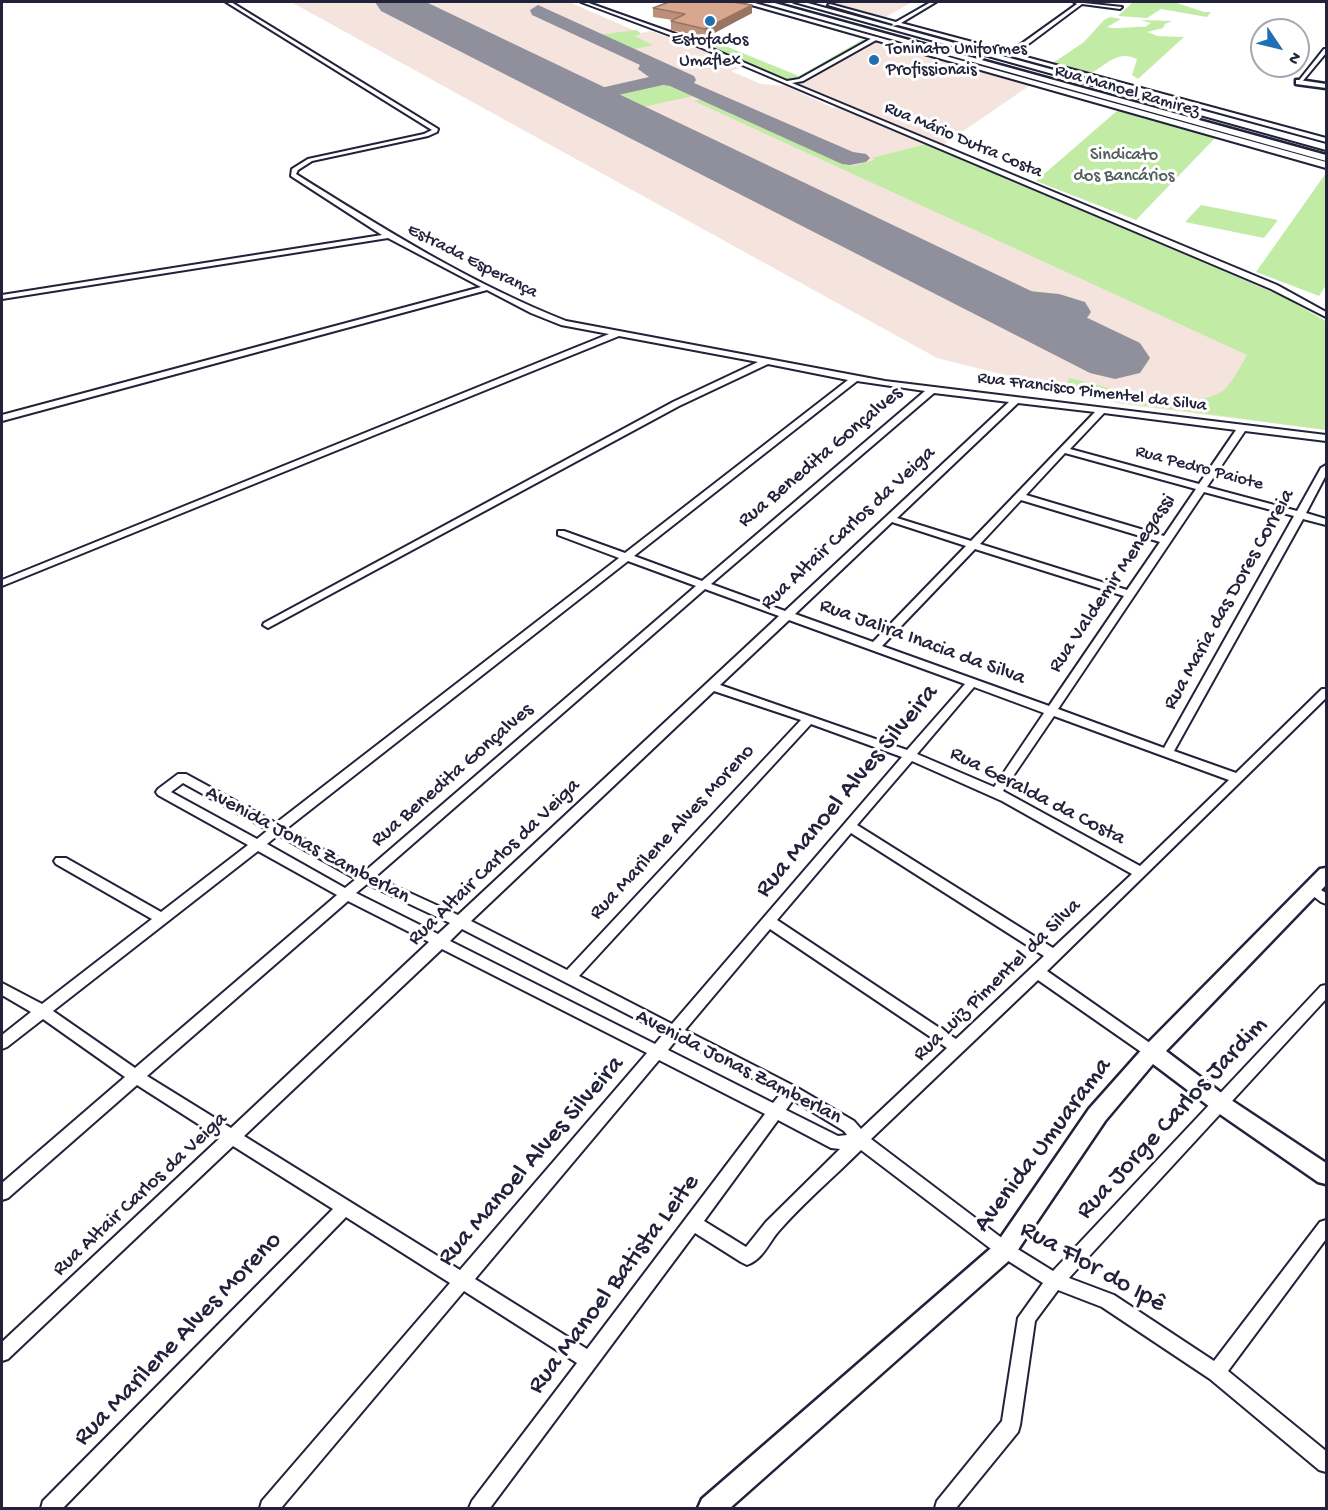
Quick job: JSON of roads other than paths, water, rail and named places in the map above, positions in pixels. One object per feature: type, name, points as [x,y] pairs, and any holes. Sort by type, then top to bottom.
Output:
[{"type":"highway","points":[[763,2],[1326,156]]},
{"type":"highway","points":[[775,2],[1326,156]]},
{"type":"highway","points":[[787,2],[825,15]]},
{"type":"highway","points":[[1078,89],[1163,119]]},
{"type":"main road","name":"Rua Manoel Ramirez","points":[[745,2],[1326,165]]},
{"type":"main road","points":[[798,2],[889,23],[1030,66],[1326,147]]},
{"type":"street","points":[[228,2],[435,129],[426,135],[310,160],[295,169],[293,176],[389,236]]},
{"type":"street","name":"Rua Mário Dutra Costa","points":[[583,2],[685,39],[1263,283],[1324,312]]},
{"type":"street","points":[[889,23],[934,2]]},
{"type":"street","points":[[1072,2],[1120,8]]},
{"type":"street","points":[[1010,55],[1081,2]]},
{"type":"street","points":[[830,5],[889,23],[1326,140]]},
{"type":"street","points":[[786,83],[801,80],[876,38]]},
{"type":"street","points":[[1301,80],[1326,50]]},
{"type":"street","points":[[1301,80],[1326,84]]},
{"type":"street","name":"Estrada Esperança","points":[[2,297],[389,236],[534,311],[564,323],[854,379]]},
{"type":"street","points":[[2,418],[488,287]]},
{"type":"street","points":[[2,583],[617,333]]},
{"type":"street","points":[[268,625],[676,404],[766,362]]},
{"type":"street","points":[[2,1043],[161,918],[259,846],[448,694],[854,379]]},
{"type":"street","name":"Rua Francisco Pimentel da Silva","points":[[854,379],[1326,438]]},
{"type":"street","name":"Rua Benedita Gonçalves","points":[[2,1193],[703,585],[932,390]]},
{"type":"street","name":"Rua Altair Carlos da Veiga","points":[[2,1353],[1016,400]]},
{"type":"street","points":[[876,646],[1101,411]]},
{"type":"street","name":"Rua Valdemir Menegassi","points":[[996,793],[1242,428]]},
{"type":"street","name":"Rua Pedro Paiote","points":[[1063,450],[1326,522]]},
{"type":"street","name":"Rua Maria das Dores Correia","points":[[1168,752],[1299,513],[1326,470]]},
{"type":"street","points":[[1018,496],[1166,540]]},
{"type":"street","points":[[888,519],[1129,594]]},
{"type":"street","name":"Rua Jalira Inacia da Silva","points":[[561,534],[1236,778]]},
{"type":"street","name":"Rua Manoel Alves Silveira","points":[[268,1509],[972,682]]},
{"type":"street","name":"Rua Geralda da Costa","points":[[710,686],[911,756],[996,793],[1141,873]]},
{"type":"street","name":"Rua Luiz Pimentel da Silva","points":[[693,1223],[747,1257],[756,1250],[772,1227],[860,1140],[1055,956],[1326,693]]},
{"type":"street","name":"Rua Marilene Alves Moreno","points":[[569,978],[809,719]]},
{"type":"street","name":"Avenida Jonas Zamberlan","points":[[182,777],[365,878],[459,922],[791,1091],[849,1126],[860,1140],[837,1143],[775,1113],[348,895],[162,792],[182,777]]},
{"type":"street","points":[[850,827],[1055,956]]},
{"type":"street","points":[[61,861],[161,918]]},
{"type":"street","name":"Avenida Umuarama","points":[[711,1509],[1005,1250],[1097,1115],[1152,1053],[1321,887]]},
{"type":"street","points":[[769,921],[958,1048]]},
{"type":"street","points":[[1037,972],[1221,1104],[1326,1174]]},
{"type":"street","points":[[2,988],[42,1012],[136,1077],[589,1360]]},
{"type":"street","name":"Rua Jorge Carlos Jardim","points":[[944,1509],[1011,1425],[1027,1318],[1055,1281],[1326,990]]},
{"type":"street","name":"Rua Manoel Batista Leite","points":[[479,1509],[791,1091]]},
{"type":"street","name":"Rua Flor do Ipê","points":[[860,1140],[1005,1250],[1055,1281],[1108,1301],[1216,1373],[1326,1463]]},
{"type":"street","name":"Rua Marilene Alves Moreno","points":[[50,1509],[345,1207]]},
{"type":"street","points":[[1216,1373],[1326,1227]]},
{"type":"place","name":"Estofados Umaflex","points":[[710,21]]},
{"type":"place","name":"Toninato Uniformes Profissionais","points":[[874,60]]},
{"type":"park label","name":"Sindicato dos Bancários","points":[[1124,166]]}]
